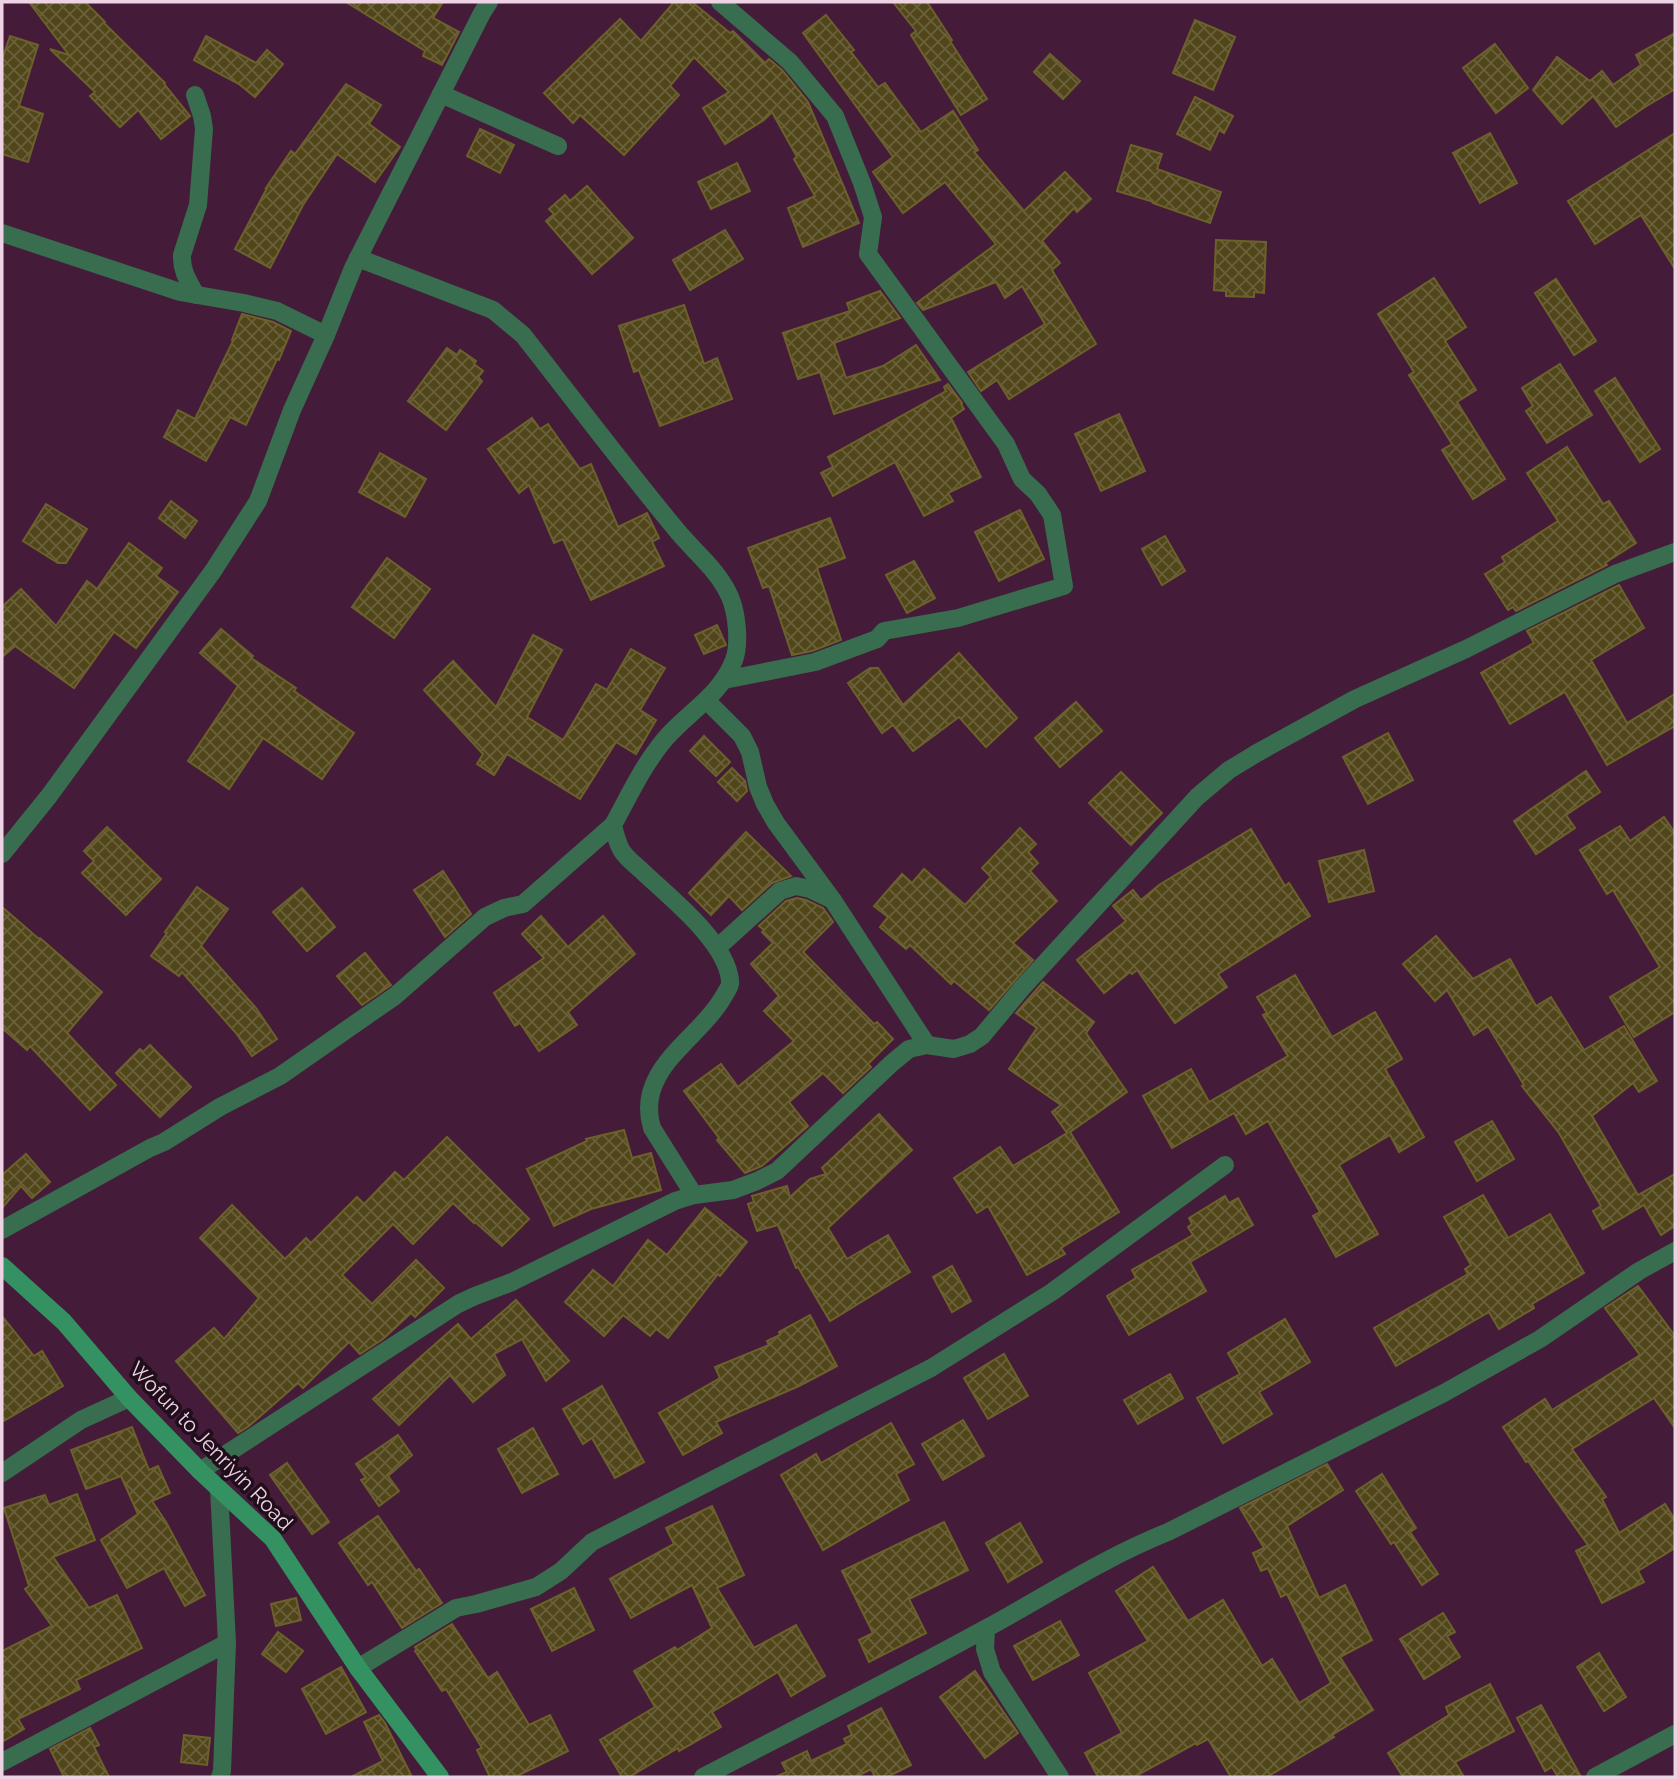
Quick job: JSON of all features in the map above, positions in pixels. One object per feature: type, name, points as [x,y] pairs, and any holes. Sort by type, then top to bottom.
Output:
[{"type":"street","points":[[2,853],[49,796],[213,570],[258,501],[292,410],[358,258],[489,2]]},
{"type":"street","points":[[720,2],[790,62],[835,116],[873,217],[868,254],[1006,444],[1022,480],[1038,494],[1052,515],[1064,586],[958,618],[884,631],[877,639],[816,662],[724,680]]},
{"type":"street","points":[[441,94],[558,146]]},
{"type":"street","points":[[195,95],[204,129],[198,205],[181,263],[196,295]]},
{"type":"street","points":[[2,233],[180,292],[244,303],[277,312],[326,335]]},
{"type":"street","points":[[2,1230],[280,1076],[395,996],[485,917],[503,908],[523,904],[613,825],[634,784],[665,739],[724,680],[735,658],[737,628],[731,598],[716,573],[675,530],[523,335],[493,310],[358,258]]},
{"type":"street","points":[[200,1471],[458,1304],[512,1282],[675,1201],[694,1195],[733,1190],[777,1171],[909,1049],[927,1045],[954,1049],[970,1044],[982,1036],[1022,988],[1197,797],[1230,770],[1355,699],[1466,649],[1615,575],[1675,552]]},
{"type":"street","points":[[706,700],[742,736],[750,752],[765,804],[776,823],[832,899],[927,1045]]},
{"type":"street","points":[[613,825],[622,852],[711,937],[727,962],[731,983],[719,1005],[665,1066],[655,1081],[649,1101],[652,1128],[694,1195]]},
{"type":"street","points":[[717,948],[780,891],[796,886],[832,899]]},
{"type":"street","points":[[358,1668],[456,1608],[536,1587],[561,1571],[592,1542],[931,1368],[1052,1292],[1225,1165]]},
{"type":"street","points":[[703,1777],[986,1629],[1090,1569],[1444,1393],[1540,1339],[1639,1271],[1675,1251]]},
{"type":"street","name":"Wofun to Jenriyin Road","points":[[2,1266],[64,1322],[129,1398],[200,1471],[273,1539],[358,1668],[440,1777]]},
{"type":"street","points":[[2,1473],[81,1420],[129,1398]]},
{"type":"street","points":[[219,1489],[228,1643],[220,1777]]},
{"type":"street","points":[[986,1629],[985,1649],[992,1672],[1060,1777]]},
{"type":"street","points":[[2,1762],[228,1643]]},
{"type":"street","points":[[1595,1777],[1622,1771],[1675,1734]]},
{"type":"building","points":[[29,2],[85,2],[165,83],[190,116],[161,139],[138,110],[120,127],[90,96],[95,92],[50,49],[69,55]]},
{"type":"building","points":[[346,2],[443,2],[433,18],[459,32],[442,65],[423,56],[425,51]]},
{"type":"building","points":[[674,2],[692,2],[730,33],[733,31],[765,63],[769,59],[782,70],[808,102],[859,223],[803,247],[788,208],[815,196],[772,112],[764,120],[725,144],[703,108],[729,92],[694,57],[670,86],[679,95],[624,155],[580,115],[573,123],[544,93],[620,19],[641,41]]},
{"type":"building","points":[[893,2],[927,2],[987,99],[961,115],[911,35],[916,31]]},
{"type":"building","points":[[826,15],[854,50],[851,52],[878,87],[885,83],[921,132],[953,111],[978,150],[974,152],[1024,211],[1065,172],[1091,199],[1077,212],[1074,208],[1042,241],[1060,263],[1052,270],[1096,344],[1009,399],[997,380],[981,391],[968,372],[1045,324],[1022,286],[1005,298],[996,282],[923,310],[917,303],[996,244],[945,182],[903,213],[873,172],[893,157],[803,33]]},
{"type":"building","points":[[1195,20],[1235,37],[1213,90],[1173,73]]},
{"type":"building","points":[[1675,33],[1675,89],[1616,127],[1593,96],[1562,124],[1533,90],[1557,57],[1590,81],[1602,71],[1613,85],[1641,65],[1636,55]]},
{"type":"building","points":[[10,36],[38,45],[19,106],[43,114],[28,162],[2,154],[2,60]]},
{"type":"building","points":[[206,36],[256,63],[267,50],[283,64],[255,97],[239,84],[194,60]]},
{"type":"building","points":[[1495,44],[1528,88],[1496,113],[1463,68]]},
{"type":"building","points":[[1050,54],[1080,81],[1063,99],[1034,72]]},
{"type":"building","points":[[346,84],[381,105],[369,124],[400,147],[375,182],[337,154],[303,205],[270,268],[235,249],[266,188],[291,151],[295,154]]},
{"type":"building","points":[[1195,97],[1233,116],[1224,133],[1219,130],[1210,150],[1177,134]]},
{"type":"building","points":[[480,129],[514,145],[500,173],[467,156]]},
{"type":"building","points":[[1490,133],[1517,183],[1480,203],[1453,153]]},
{"type":"building","points":[[1675,133],[1675,269],[1641,215],[1595,244],[1568,201]]},
{"type":"building","points":[[1131,145],[1162,154],[1157,169],[1221,192],[1210,223],[1117,191]]},
{"type":"building","points":[[737,163],[750,191],[711,209],[698,182]]},
{"type":"building","points":[[587,186],[633,238],[592,274],[546,221],[554,214],[549,209],[565,195],[570,201]]},
{"type":"building","points":[[725,230],[743,259],[690,290],[673,260]]},
{"type":"building","points":[[1216,240],[1266,242],[1264,293],[1254,292],[1254,297],[1226,296],[1226,291],[1214,290]]},
{"type":"building","points":[[1434,278],[1466,327],[1445,341],[1476,390],[1457,402],[1505,479],[1473,499],[1442,450],[1452,444],[1409,375],[1414,372],[1378,314]]},
{"type":"building","points":[[1556,279],[1596,341],[1574,355],[1535,293]]},
{"type":"building","points":[[880,291],[900,318],[834,343],[846,378],[883,366],[916,345],[940,380],[834,414],[820,372],[798,379],[783,333],[850,311],[847,303]]},
{"type":"building","points":[[684,305],[704,364],[717,358],[732,399],[660,426],[639,370],[634,372],[619,326]]},
{"type":"building","points":[[242,314],[273,322],[291,331],[246,425],[230,417],[206,461],[164,437],[178,410],[195,419],[233,341]]},
{"type":"building","points":[[447,348],[457,355],[460,350],[476,361],[474,364],[483,371],[478,377],[482,381],[446,430],[408,401]]},
{"type":"building","points":[[1560,364],[1592,415],[1547,443],[1526,411],[1533,406],[1522,388]]},
{"type":"building","points":[[1615,378],[1660,449],[1640,462],[1595,391]]},
{"type":"building","points":[[948,384],[964,409],[951,418],[981,477],[948,493],[953,501],[924,516],[895,462],[833,496],[821,473],[833,467],[828,457],[946,391],[944,387]]},
{"type":"building","points":[[1119,414],[1145,471],[1101,491],[1075,434]]},
{"type":"building","points":[[532,418],[540,429],[548,424],[580,469],[591,464],[618,527],[647,513],[659,538],[652,542],[664,566],[591,600],[563,539],[554,543],[529,485],[519,493],[488,449]]},
{"type":"building","points":[[1567,447],[1603,504],[1609,501],[1636,543],[1605,563],[1607,565],[1516,611],[1513,607],[1508,610],[1485,574],[1505,562],[1502,557],[1558,521],[1527,473]]},
{"type":"building","points":[[380,453],[426,479],[405,517],[359,492]]},
{"type":"building","points":[[171,501],[197,521],[185,538],[159,518]]},
{"type":"building","points":[[46,504],[87,529],[66,563],[58,563],[23,541]]},
{"type":"building","points":[[1020,510],[1044,559],[999,581],[975,532]]},
{"type":"building","points":[[830,518],[845,558],[817,568],[841,640],[792,655],[769,586],[763,588],[748,548]]},
{"type":"building","points":[[1165,536],[1185,571],[1162,585],[1142,549]]},
{"type":"building","points":[[129,543],[162,568],[156,576],[178,592],[136,648],[114,632],[74,688],[15,646],[2,657],[2,607],[21,589],[56,626],[87,581],[97,589]]},
{"type":"building","points":[[387,558],[430,589],[394,638],[352,607]]},
{"type":"building","points":[[914,561],[935,598],[907,613],[886,575]]},
{"type":"building","points":[[1619,585],[1644,628],[1591,660],[1627,723],[1675,694],[1675,726],[1607,765],[1565,692],[1510,724],[1481,673],[1534,643],[1527,631]]},
{"type":"building","points":[[717,625],[726,645],[704,654],[695,635]]},
{"type":"building","points":[[221,629],[253,656],[251,658],[296,688],[294,691],[354,733],[322,779],[263,738],[229,789],[188,761],[238,686],[200,653]]},
{"type":"building","points":[[533,635],[562,650],[527,717],[563,740],[596,684],[607,690],[631,649],[665,668],[640,710],[656,720],[636,754],[616,742],[580,799],[507,754],[494,775],[477,764],[483,754],[424,690],[453,661],[496,707]]},
{"type":"building","points":[[959,653],[1017,718],[986,747],[959,717],[913,751],[893,725],[882,733],[848,683],[870,668],[878,668],[903,705]]},
{"type":"building","points":[[1076,702],[1102,731],[1060,767],[1035,738]]},
{"type":"building","points":[[1388,733],[1413,780],[1368,804],[1343,757]]},
{"type":"building","points":[[704,736],[730,762],[716,776],[690,751]]},
{"type":"building","points":[[732,768],[745,781],[747,791],[737,801],[718,782]]},
{"type":"building","points":[[1586,771],[1600,792],[1566,815],[1575,828],[1536,854],[1514,821]]},
{"type":"building","points":[[1121,772],[1162,813],[1131,845],[1089,803]]},
{"type":"building","points":[[1664,817],[1675,833],[1675,1012],[1634,1037],[1610,997],[1660,967],[1613,890],[1607,894],[1580,850],[1620,826],[1630,841]]},
{"type":"building","points":[[107,827],[161,879],[126,915],[82,873],[94,861],[84,851]]},
{"type":"building","points":[[1020,828],[1036,844],[1028,852],[1038,863],[1030,871],[1057,901],[1013,943],[1033,960],[989,1010],[954,981],[951,984],[910,945],[906,949],[880,927],[888,917],[874,906],[902,874],[912,883],[924,869],[965,905],[991,877],[982,868]]},
{"type":"building","points":[[1251,829],[1285,886],[1289,883],[1310,916],[1218,974],[1227,987],[1175,1023],[1137,970],[1132,974],[1130,972],[1104,993],[1077,960],[1126,921],[1113,906],[1133,890],[1141,900],[1159,885]]},
{"type":"building","points":[[746,832],[791,876],[772,883],[742,910],[729,896],[711,915],[689,893]]},
{"type":"building","points":[[1364,850],[1374,891],[1329,902],[1319,861]]},
{"type":"building","points":[[443,871],[471,914],[445,937],[414,890]]},
{"type":"building","points":[[197,887],[228,909],[201,946],[256,1008],[277,1039],[252,1056],[236,1033],[182,972],[179,976],[151,956]]},
{"type":"building","points":[[302,888],[335,927],[307,951],[273,912]]},
{"type":"building","points":[[797,898],[823,908],[833,922],[803,952],[874,1024],[877,1022],[893,1039],[868,1064],[871,1067],[843,1093],[823,1073],[789,1102],[808,1126],[762,1166],[745,1173],[717,1140],[719,1138],[684,1091],[721,1064],[738,1087],[794,1041],[764,1011],[779,996],[751,964],[773,943],[759,926],[786,901]]},
{"type":"building","points":[[2,907],[102,992],[67,1033],[116,1085],[90,1110],[30,1046],[27,1050],[2,1028]]},
{"type":"building","points":[[541,916],[568,947],[603,916],[635,954],[568,1012],[577,1025],[539,1051],[520,1023],[515,1026],[494,993],[544,958],[522,934]]},
{"type":"building","points":[[1436,936],[1473,979],[1510,959],[1536,1006],[1551,997],[1584,1050],[1624,1026],[1657,1081],[1639,1092],[1633,1083],[1592,1116],[1638,1195],[1675,1174],[1675,1226],[1661,1235],[1644,1205],[1603,1229],[1593,1211],[1601,1206],[1559,1133],[1522,1086],[1524,1085],[1488,1026],[1474,1035],[1447,990],[1435,1001],[1403,964]]},
{"type":"building","points":[[365,953],[391,985],[362,1005],[337,976]]},
{"type":"building","points":[[1295,975],[1332,1037],[1375,1012],[1402,1059],[1385,1069],[1424,1137],[1399,1152],[1390,1135],[1339,1165],[1378,1234],[1336,1257],[1313,1216],[1320,1212],[1268,1121],[1246,1134],[1234,1113],[1172,1148],[1143,1096],[1191,1069],[1209,1102],[1288,1056],[1263,1015],[1267,1013],[1257,997]]},
{"type":"building","points":[[1043,982],[1094,1022],[1086,1033],[1127,1092],[1070,1132],[1119,1212],[1061,1248],[1065,1254],[1027,1275],[988,1206],[977,1213],[954,1178],[1000,1147],[1013,1166],[1067,1133],[1052,1112],[1061,1105],[1009,1069],[1037,1028],[1016,1013]]},
{"type":"building","points":[[150,1045],[191,1087],[160,1117],[116,1073],[140,1049],[143,1052]]},
{"type":"building","points":[[879,1114],[912,1150],[828,1228],[847,1259],[888,1235],[910,1272],[830,1321],[798,1267],[796,1268],[778,1225],[757,1231],[748,1204],[754,1202],[752,1196],[787,1186],[790,1197],[810,1179],[826,1174],[822,1168]]},
{"type":"building","points":[[1492,1121],[1514,1159],[1477,1181],[1455,1142]]},
{"type":"building","points":[[624,1130],[632,1158],[651,1153],[661,1190],[591,1209],[554,1226],[527,1169],[587,1141],[586,1139]]},
{"type":"building","points":[[447,1137],[529,1219],[502,1246],[453,1203],[413,1244],[393,1224],[342,1275],[372,1304],[416,1260],[444,1288],[415,1317],[411,1313],[383,1339],[360,1354],[349,1342],[303,1388],[298,1383],[238,1433],[176,1361],[214,1328],[224,1339],[259,1298],[200,1238],[232,1205],[285,1259],[306,1238],[311,1243],[357,1197],[364,1204],[395,1172],[404,1180]]},
{"type":"building","points":[[26,1154],[50,1182],[32,1198],[21,1186],[2,1208],[2,1175]]},
{"type":"building","points":[[1483,1195],[1508,1238],[1550,1214],[1584,1273],[1532,1304],[1534,1308],[1499,1329],[1489,1312],[1396,1366],[1374,1328],[1468,1274],[1465,1269],[1471,1265],[1444,1217]]},
{"type":"building","points":[[1225,1196],[1229,1203],[1238,1198],[1253,1225],[1190,1262],[1206,1291],[1129,1335],[1107,1296],[1136,1278],[1132,1270],[1193,1235],[1188,1227],[1192,1224],[1189,1218]]},
{"type":"building","points":[[705,1208],[747,1242],[668,1338],[656,1329],[650,1336],[623,1315],[604,1336],[565,1302],[593,1270],[613,1286],[648,1240],[667,1255]]},
{"type":"building","points":[[952,1266],[971,1301],[952,1312],[933,1277]]},
{"type":"building","points":[[1638,1286],[1675,1336],[1675,1428],[1654,1398],[1572,1449],[1606,1497],[1602,1499],[1619,1533],[1665,1504],[1675,1520],[1675,1548],[1638,1571],[1644,1582],[1602,1603],[1576,1551],[1588,1545],[1503,1427],[1545,1399],[1552,1410],[1640,1355],[1605,1308]]},
{"type":"building","points":[[516,1300],[569,1361],[546,1381],[522,1339],[494,1354],[505,1375],[473,1402],[450,1375],[399,1425],[373,1399],[458,1324],[471,1339]]},
{"type":"building","points":[[810,1315],[837,1366],[799,1386],[716,1422],[722,1433],[683,1455],[659,1413],[720,1378],[715,1367],[769,1345],[767,1341],[780,1335],[779,1332]]},
{"type":"building","points":[[2,1316],[34,1356],[42,1351],[63,1386],[2,1422]]},
{"type":"building","points":[[1285,1319],[1310,1362],[1259,1392],[1272,1414],[1223,1443],[1197,1398],[1240,1374],[1228,1353]]},
{"type":"building","points":[[1004,1354],[1028,1396],[988,1419],[964,1378]]},
{"type":"building","points":[[1170,1374],[1183,1398],[1138,1424],[1124,1400]]},
{"type":"building","points":[[602,1386],[644,1462],[615,1478],[592,1438],[583,1444],[563,1409]]},
{"type":"building","points":[[963,1420],[984,1456],[943,1480],[922,1444]]},
{"type":"building","points":[[891,1423],[914,1464],[896,1474],[909,1500],[823,1550],[781,1475],[816,1454],[821,1463]]},
{"type":"building","points":[[132,1427],[149,1470],[158,1466],[170,1493],[152,1501],[205,1595],[185,1606],[164,1568],[127,1588],[101,1540],[138,1514],[121,1476],[86,1489],[71,1450]]},
{"type":"building","points":[[533,1428],[558,1474],[522,1493],[498,1449]]},
{"type":"building","points":[[398,1435],[412,1455],[388,1476],[399,1491],[379,1506],[361,1480],[366,1478],[356,1464]]},
{"type":"building","points":[[287,1463],[329,1522],[312,1534],[270,1475]]},
{"type":"building","points":[[1327,1464],[1343,1490],[1287,1526],[1319,1598],[1345,1585],[1372,1640],[1340,1657],[1373,1710],[1267,1777],[1231,1777],[1208,1739],[1134,1777],[1098,1777],[1085,1753],[1122,1733],[1089,1673],[1148,1641],[1116,1591],[1153,1567],[1188,1621],[1223,1600],[1262,1666],[1272,1659],[1299,1703],[1331,1683],[1287,1594],[1281,1597],[1268,1568],[1261,1571],[1253,1553],[1264,1548],[1240,1508]]},
{"type":"building","points":[[1382,1474],[1416,1528],[1410,1532],[1438,1574],[1422,1585],[1356,1491]]},
{"type":"building","points":[[77,1494],[95,1540],[53,1557],[89,1608],[117,1595],[142,1648],[76,1680],[80,1689],[18,1719],[24,1729],[2,1742],[2,1691],[10,1705],[2,1688],[2,1651],[52,1626],[25,1589],[29,1586],[4,1508],[45,1495],[49,1505]]},
{"type":"building","points":[[712,1506],[744,1575],[717,1588],[754,1648],[796,1625],[825,1676],[791,1696],[778,1672],[712,1712],[721,1727],[629,1777],[622,1777],[600,1740],[655,1707],[634,1671],[675,1647],[677,1650],[712,1628],[692,1585],[631,1618],[610,1579],[674,1544],[666,1528]]},
{"type":"building","points":[[378,1516],[442,1603],[402,1628],[372,1582],[368,1585],[339,1543]]},
{"type":"building","points":[[944,1522],[968,1570],[909,1599],[926,1633],[869,1662],[859,1640],[873,1633],[842,1571]]},
{"type":"building","points":[[1020,1523],[1042,1562],[1008,1582],[986,1543]]},
{"type":"building","points":[[574,1588],[594,1630],[552,1651],[531,1609]]},
{"type":"building","points":[[296,1598],[301,1620],[276,1626],[271,1604]]},
{"type":"building","points":[[1443,1613],[1455,1632],[1447,1636],[1460,1657],[1424,1679],[1400,1639]]},
{"type":"building","points":[[1060,1621],[1079,1655],[1033,1680],[1014,1646]]},
{"type":"building","points":[[452,1624],[488,1678],[497,1672],[529,1725],[550,1715],[568,1751],[515,1777],[490,1777],[477,1750],[482,1748],[446,1689],[442,1691],[415,1651],[415,1647]]},
{"type":"building","points":[[278,1632],[303,1651],[286,1672],[262,1654]]},
{"type":"building","points":[[1599,1653],[1626,1697],[1604,1711],[1577,1667]]},
{"type":"building","points":[[341,1667],[366,1712],[326,1734],[302,1689]]},
{"type":"building","points":[[975,1671],[1018,1733],[985,1758],[940,1697]]},
{"type":"building","points":[[1490,1684],[1514,1731],[1455,1762],[1464,1777],[1403,1777],[1388,1753],[1449,1715],[1446,1707]]},
{"type":"building","points":[[1541,1705],[1581,1777],[1558,1777],[1552,1767],[1545,1771],[1517,1718]]},
{"type":"building","points":[[881,1708],[911,1765],[887,1777],[875,1777],[871,1769],[856,1777],[775,1777],[787,1772],[782,1763],[807,1751],[811,1761],[847,1744],[844,1739],[852,1735],[848,1726]]},
{"type":"building","points":[[379,1715],[412,1777],[351,1777],[383,1761],[364,1722]]},
{"type":"building","points":[[90,1728],[99,1745],[94,1747],[109,1777],[64,1777],[50,1749]]},
{"type":"building","points":[[184,1735],[210,1738],[207,1765],[181,1762]]}]
